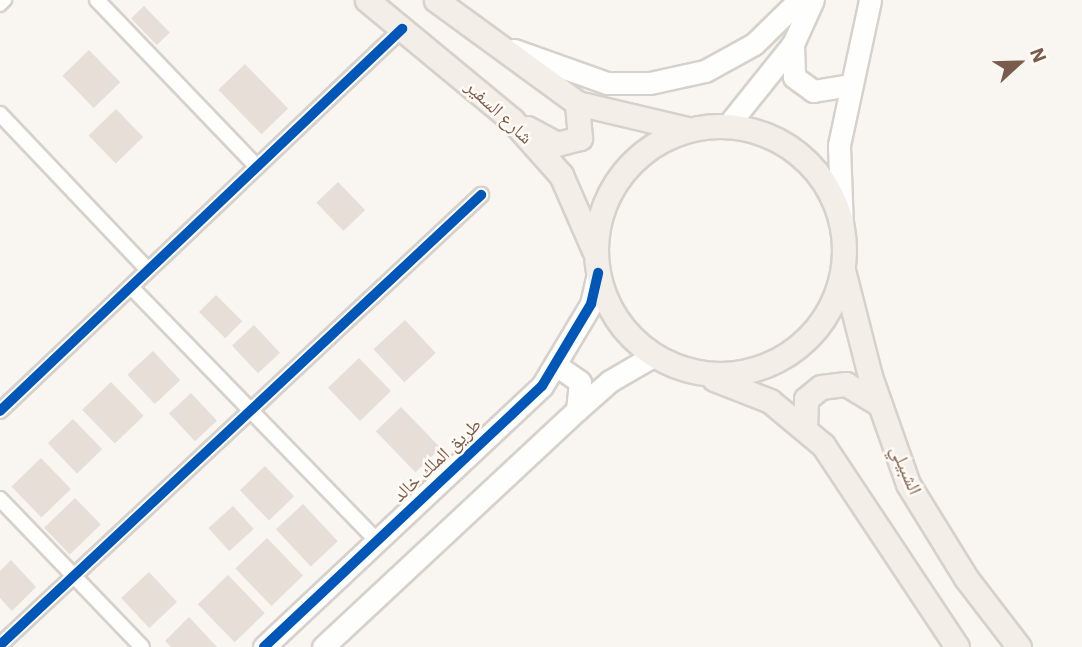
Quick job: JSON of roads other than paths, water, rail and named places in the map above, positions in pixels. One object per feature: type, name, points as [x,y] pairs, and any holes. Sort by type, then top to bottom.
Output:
[{"type":"main road","name":"شارع السفير","points":[[367,0],[512,120],[561,174],[596,263]]},
{"type":"main road","points":[[436,0],[482,37],[577,103],[687,129]]},
{"type":"main road","points":[[512,120],[557,145],[580,138],[577,103]]},
{"type":"main road","points":[[691,372],[732,375],[772,364],[806,341],[830,309],[843,270],[842,228],[828,189],[803,157],[768,135],[728,125],[687,129],[649,146],[619,175],[601,212],[596,263],[602,293],[623,329],[653,356],[691,372],[771,401],[823,445],[957,647]]},
{"type":"main road","name":"الشبيلي","points":[[843,270],[879,404],[908,484],[966,578],[1019,647]]},
{"type":"main road","points":[[805,429],[806,399],[821,387],[846,384],[879,404]]},
{"type":"street","points":[[97,0],[257,167]]},
{"type":"street","points":[[482,37],[552,67],[607,83],[650,83],[705,71],[742,51],[799,0]]},
{"type":"street","points":[[728,125],[793,44],[813,0]]},
{"type":"street","points":[[842,228],[839,145],[870,0]]},
{"type":"street","points":[[0,411],[402,29]]},
{"type":"street","points":[[793,44],[794,77],[813,91],[850,85]]},
{"type":"street","points":[[0,114],[148,270]]},
{"type":"street","points":[[0,645],[481,195]]},
{"type":"street","name":"طريق الملك خالد","points":[[264,647],[542,386],[591,304],[596,263]]},
{"type":"street","points":[[131,287],[377,541]]},
{"type":"street","points":[[324,647],[577,410],[610,381],[653,356]]},
{"type":"street","points":[[556,365],[580,382],[577,410]]},
{"type":"street","points":[[0,499],[142,647]]}]
